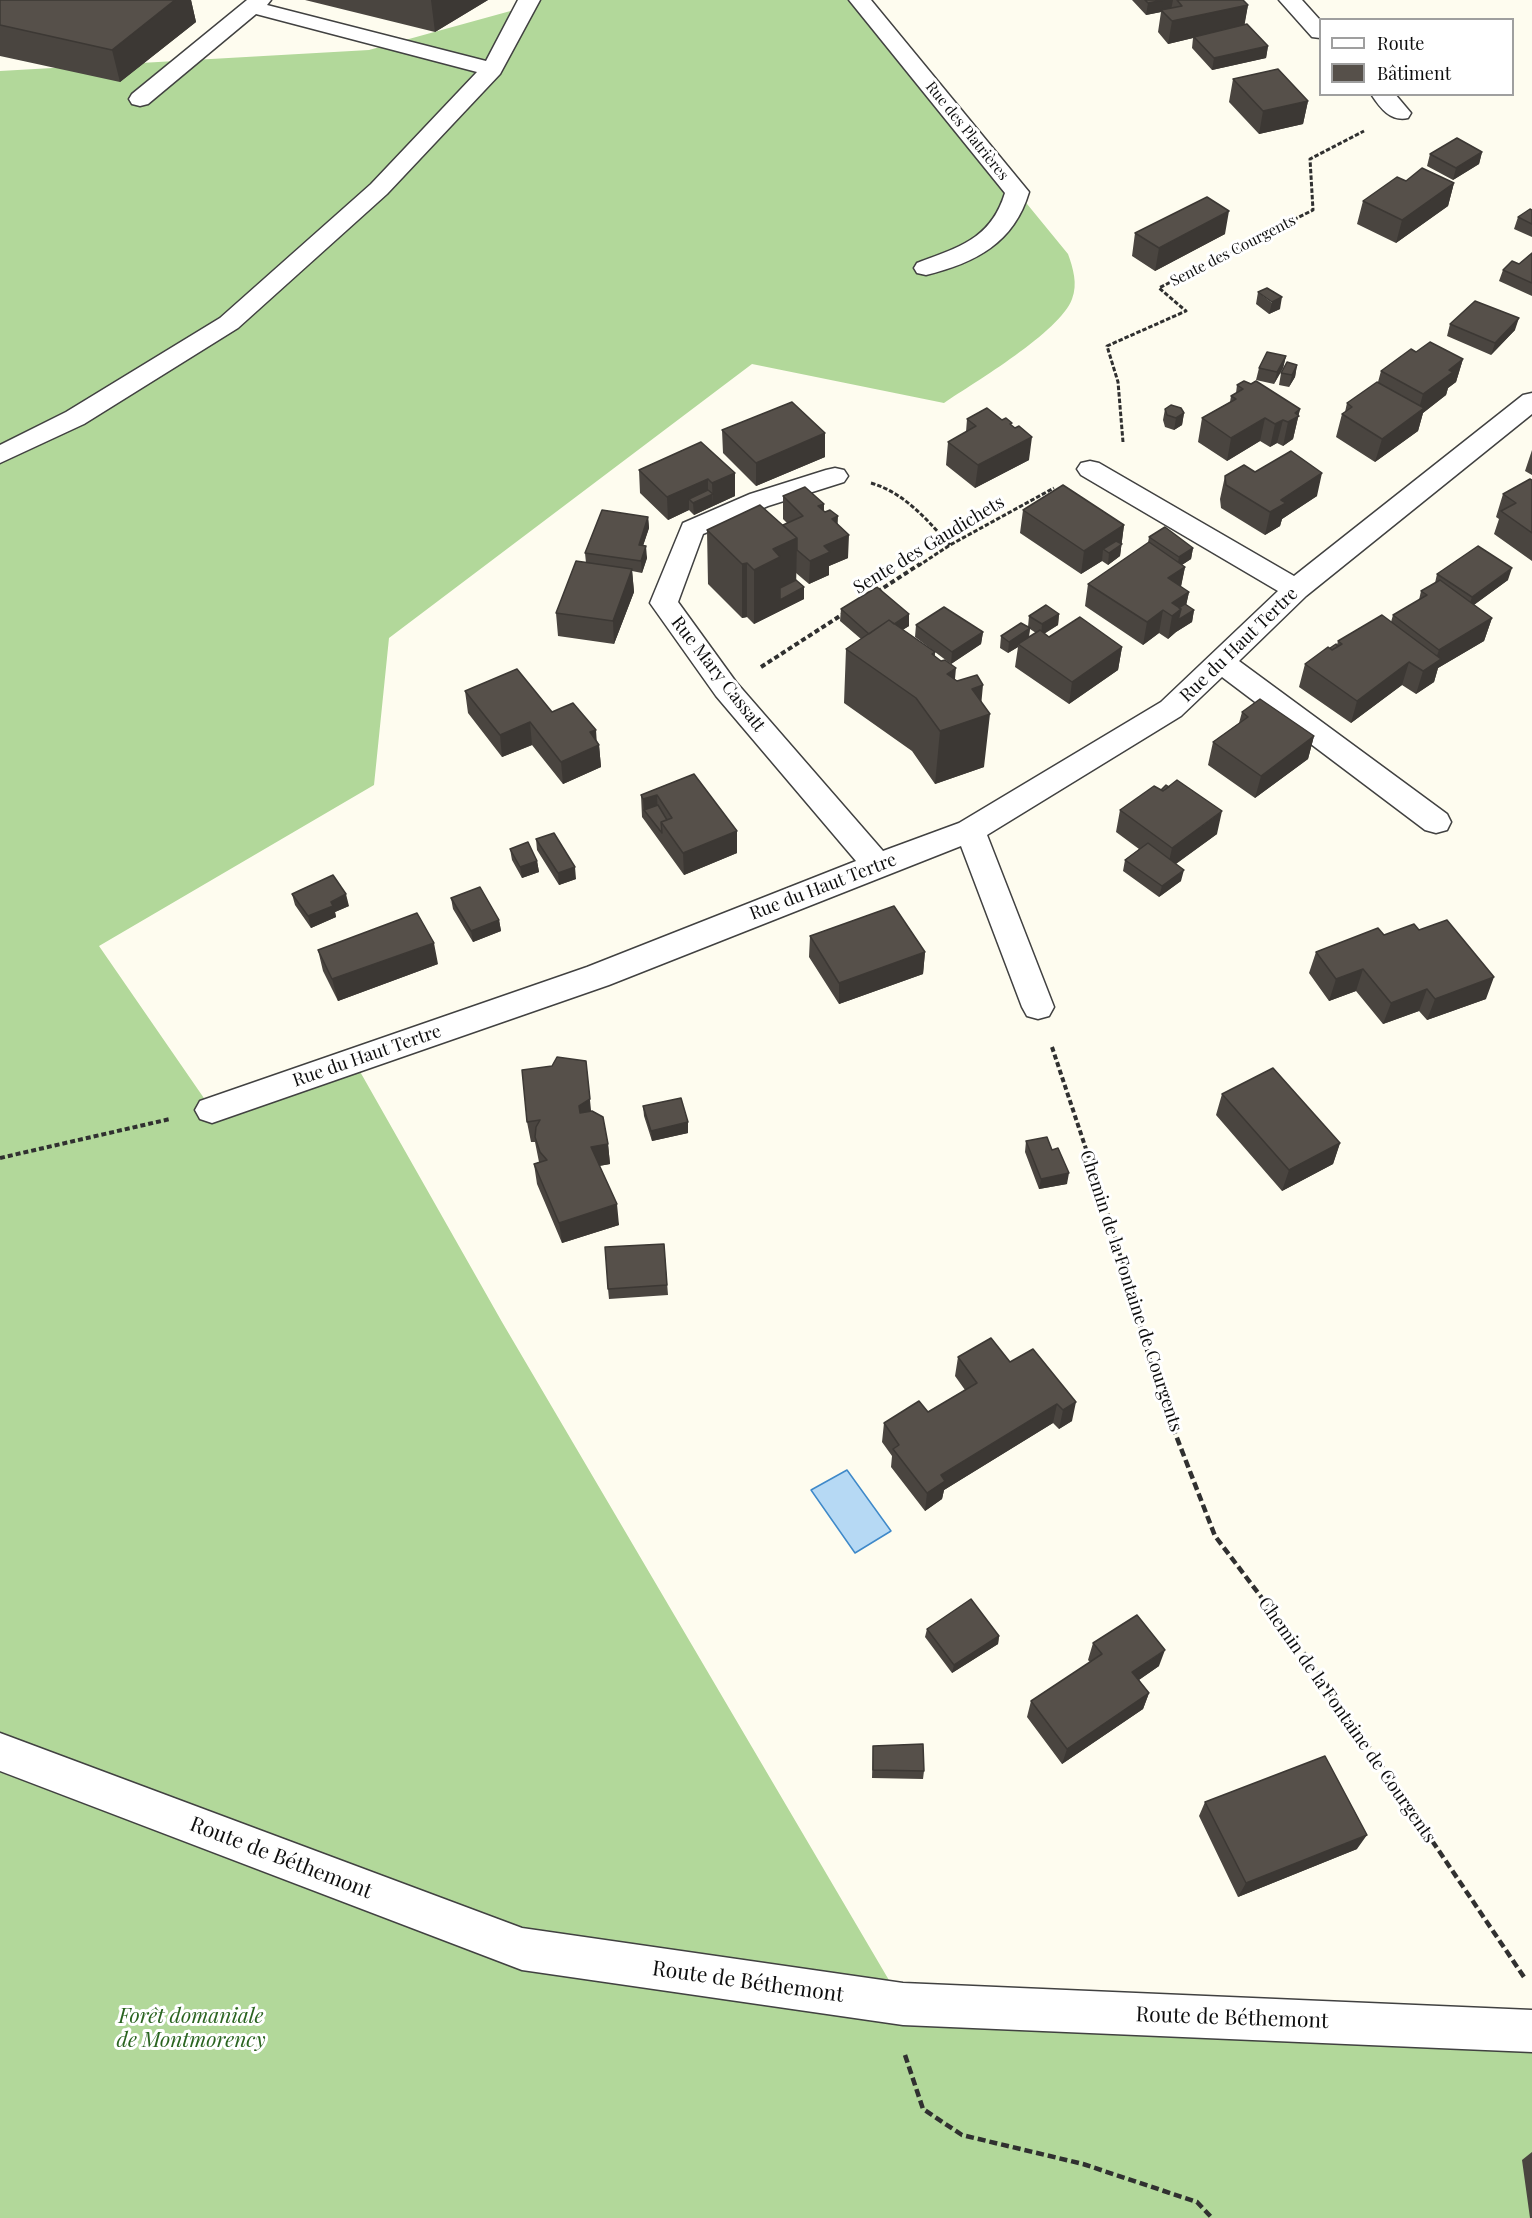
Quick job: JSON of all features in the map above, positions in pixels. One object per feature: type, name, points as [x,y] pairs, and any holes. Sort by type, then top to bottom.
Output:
[{"type":"street","points":[[0,454],[75,418],[229,323],[379,189],[492,69],[529,0]]},
{"type":"street","name":"Rue des Platrières","points":[[860,0],[1017,192],[1013,209],[999,231],[976,249],[926,268]]},
{"type":"street","points":[[1290,0],[1319,31]]},
{"type":"street","points":[[140,99],[256,3],[492,69]]},
{"type":"street","points":[[1384,96],[1400,113]]},
{"type":"street","name":"Rue du Haut Tertre","points":[[212,1110],[598,976],[877,865],[970,831],[1171,709],[1296,589],[1532,401]]},
{"type":"street","points":[[1090,469],[1296,589]]},
{"type":"street","name":"Rue Mary Cassatt","points":[[835,476],[759,500],[692,529],[664,603],[726,689],[877,865]]},
{"type":"street","points":[[1221,662],[1436,822]]},
{"type":"street","points":[[970,831],[1038,1007]]},
{"type":"street","name":"Route de Béthemont","points":[[0,1752],[522,1949],[903,2004],[1532,2031]]},
{"type":"path","name":"Sente des Courgents","points":[[1090,469],[1124,452],[1118,382],[1107,346],[1186,311],[1159,288],[1313,210],[1310,159],[1400,113]]},
{"type":"path","name":"Sente des Gaudichets","points":[[872,595],[950,545],[1090,469]]},
{"type":"path","points":[[835,476],[882,485],[914,508],[950,545]]},
{"type":"path","name":"Sente des Gaudichets","points":[[726,689],[852,608]]},
{"type":"path","name":"Chemin de la Fontaine de Courgents","points":[[1038,1007],[1113,1230],[1158,1389],[1215,1536],[1321,1676],[1532,1989]]},
{"type":"path","points":[[0,1158],[212,1110]]},
{"type":"path","points":[[903,2004],[902,2048],[923,2109],[962,2135],[1083,2164],[1197,2202],[1212,2218]]},
{"type":"green space","name":"Forêt domaniale de Montmorency","points":[[536,0],[860,0],[1068,254],[1075,282],[1072,299],[1064,312],[1034,341],[944,403],[752,364],[389,638],[374,785],[99,946],[208,1104],[354,1061],[502,1322],[903,2004],[1532,2021],[1532,2218],[0,2218],[0,71],[369,50],[525,7]]},
{"type":"water","points":[[847,1470],[891,1531],[855,1553],[811,1490]]},
{"type":"building","points":[[0,0],[175,0],[112,50],[0,25]]},
{"type":"building","points":[[1145,0],[1164,0],[1148,3]]},
{"type":"building","points":[[1177,0],[1243,0],[1248,5],[1172,21],[1161,10],[1182,6]]},
{"type":"building","points":[[1247,24],[1268,46],[1214,58],[1194,37]]},
{"type":"building","points":[[1278,69],[1308,101],[1263,111],[1233,79]]},
{"type":"building","points":[[1457,138],[1482,152],[1456,168],[1430,154]]},
{"type":"building","points":[[1422,168],[1454,183],[1402,220],[1363,201],[1397,177],[1406,181]]},
{"type":"building","points":[[1207,197],[1229,211],[1159,248],[1135,233]]},
{"type":"building","points":[[1532,210],[1532,224],[1518,217]]},
{"type":"building","points":[[1532,253],[1532,283],[1503,270],[1512,261],[1519,264]]},
{"type":"building","points":[[1267,288],[1282,297],[1272,302],[1258,292]]},
{"type":"building","points":[[1475,301],[1519,318],[1495,343],[1450,324]]},
{"type":"building","points":[[1430,342],[1463,359],[1449,370],[1453,372],[1423,394],[1381,371],[1411,349],[1416,352]]},
{"type":"building","points":[[1267,352],[1286,356],[1277,372],[1259,368]]},
{"type":"building","points":[[1287,362],[1297,365],[1292,375],[1281,373]]},
{"type":"building","points":[[1244,381],[1251,384],[1256,381],[1300,409],[1295,413],[1299,416],[1288,422],[1283,420],[1275,424],[1265,418],[1231,438],[1202,418],[1236,399],[1231,396],[1243,389],[1237,385]]},
{"type":"building","points":[[1377,382],[1424,408],[1382,439],[1342,414],[1352,407],[1347,403]]},
{"type":"building","points":[[792,402],[825,433],[756,463],[722,430]]},
{"type":"building","points":[[1171,405],[1181,408],[1184,413],[1176,418],[1167,415],[1165,409]]},
{"type":"building","points":[[987,408],[1002,420],[1006,418],[1015,428],[1019,426],[1032,437],[978,465],[948,442],[976,426],[967,419]]},
{"type":"building","points":[[701,442],[735,473],[712,483],[708,479],[667,497],[639,470]]},
{"type":"building","points":[[1291,451],[1322,473],[1281,500],[1286,503],[1270,512],[1226,485],[1225,476],[1244,465],[1255,472]]},
{"type":"building","points":[[1532,480],[1532,533],[1501,511],[1516,503],[1503,494]]},
{"type":"building","points":[[1063,485],[1124,525],[1084,551],[1023,510]]},
{"type":"building","points":[[805,487],[824,504],[818,506],[825,512],[830,510],[838,516],[832,519],[849,535],[824,546],[830,552],[810,561],[797,550],[797,538],[783,525],[803,516],[783,496]]},
{"type":"building","points":[[708,490],[713,494],[693,503],[689,499]]},
{"type":"building","points":[[760,505],[797,538],[773,549],[780,557],[754,570],[747,563],[742,564],[707,530]]},
{"type":"building","points":[[602,510],[648,517],[639,545],[646,546],[641,561],[585,553]]},
{"type":"building","points":[[1165,527],[1193,548],[1179,557],[1149,537]]},
{"type":"building","points":[[1116,541],[1122,544],[1109,553],[1103,549]]},
{"type":"building","points":[[1149,542],[1185,567],[1168,578],[1189,592],[1172,603],[1181,609],[1172,616],[1163,610],[1147,622],[1088,584]]},
{"type":"building","points":[[1478,546],[1512,568],[1472,597],[1437,574]]},
{"type":"building","points":[[576,561],[632,569],[613,621],[556,613]]},
{"type":"building","points":[[796,580],[804,587],[780,600],[780,588]]},
{"type":"building","points":[[1440,580],[1492,618],[1439,650],[1393,615],[1427,595],[1421,591]]},
{"type":"building","points":[[877,587],[909,614],[894,624],[889,620],[869,634],[841,609]]},
{"type":"building","points":[[1185,604],[1194,610],[1178,620],[1181,609],[1179,608]]},
{"type":"building","points":[[1046,605],[1059,614],[1042,624],[1029,616]]},
{"type":"building","points":[[944,607],[983,632],[952,652],[916,625]]},
{"type":"building","points":[[1382,615],[1441,659],[1423,671],[1409,662],[1357,701],[1305,664],[1328,647],[1332,650],[1342,644],[1338,641]]},
{"type":"building","points":[[1080,617],[1122,647],[1072,682],[1018,644],[1040,630],[1049,637]]},
{"type":"building","points":[[889,620],[935,652],[932,654],[941,661],[945,660],[956,668],[947,674],[957,681],[977,675],[983,685],[972,689],[990,714],[940,731],[916,698],[846,649]]},
{"type":"building","points":[[1021,623],[1030,628],[1009,642],[1001,636]]},
{"type":"building","points":[[517,669],[552,712],[573,703],[596,730],[590,732],[599,745],[561,762],[530,722],[500,735],[465,691]]},
{"type":"building","points":[[1260,699],[1314,736],[1261,776],[1213,742],[1248,717],[1242,712]]},
{"type":"building","points":[[694,774],[737,831],[683,853],[661,822],[672,818],[657,795],[643,799],[641,795]]},
{"type":"building","points":[[1177,780],[1222,811],[1172,848],[1120,810],[1154,786],[1163,791]]},
{"type":"building","points":[[658,805],[667,820],[661,822],[662,833],[644,810]]},
{"type":"building","points":[[554,833],[575,867],[558,873],[536,839]]},
{"type":"building","points":[[528,842],[537,861],[520,867],[510,849]]},
{"type":"building","points":[[1148,843],[1184,870],[1162,886],[1125,860]]},
{"type":"building","points":[[333,875],[346,894],[331,902],[333,906],[308,916],[292,894]]},
{"type":"building","points":[[480,887],[499,920],[471,931],[451,898]]},
{"type":"building","points":[[894,906],[925,952],[839,983],[810,936]]},
{"type":"building","points":[[417,913],[434,943],[332,979],[318,950]]},
{"type":"building","points":[[1447,920],[1494,977],[1435,999],[1427,989],[1391,1003],[1363,969],[1336,979],[1316,952],[1378,928],[1384,935],[1414,924],[1419,930]]},
{"type":"building","points":[[557,1057],[586,1061],[590,1099],[579,1106],[580,1113],[592,1111],[603,1117],[608,1144],[591,1147],[617,1204],[559,1223],[534,1164],[547,1160],[540,1152],[535,1137],[536,1127],[540,1120],[527,1122],[522,1070],[552,1066]]},
{"type":"building","points":[[1273,1068],[1340,1143],[1289,1170],[1222,1094]]},
{"type":"building","points":[[681,1098],[688,1122],[651,1131],[643,1106]]},
{"type":"building","points":[[1047,1137],[1052,1150],[1058,1148],[1069,1173],[1041,1179],[1026,1141]]},
{"type":"building","points":[[664,1244],[667,1285],[608,1289],[605,1247]]},
{"type":"building","points":[[991,1338],[1010,1362],[1033,1349],[1076,1402],[1063,1410],[1057,1404],[941,1475],[945,1481],[927,1493],[893,1449],[899,1445],[884,1423],[919,1401],[928,1412],[977,1383],[958,1357]]},
{"type":"building","points":[[971,1599],[999,1636],[954,1665],[927,1629]]},
{"type":"building","points":[[1137,1615],[1165,1650],[1132,1672],[1149,1693],[1067,1749],[1031,1701],[1102,1654],[1093,1643]]},
{"type":"building","points":[[923,1744],[924,1771],[873,1770],[873,1746]]},
{"type":"building","points":[[1325,1756],[1367,1835],[1246,1883],[1205,1802]]}]
